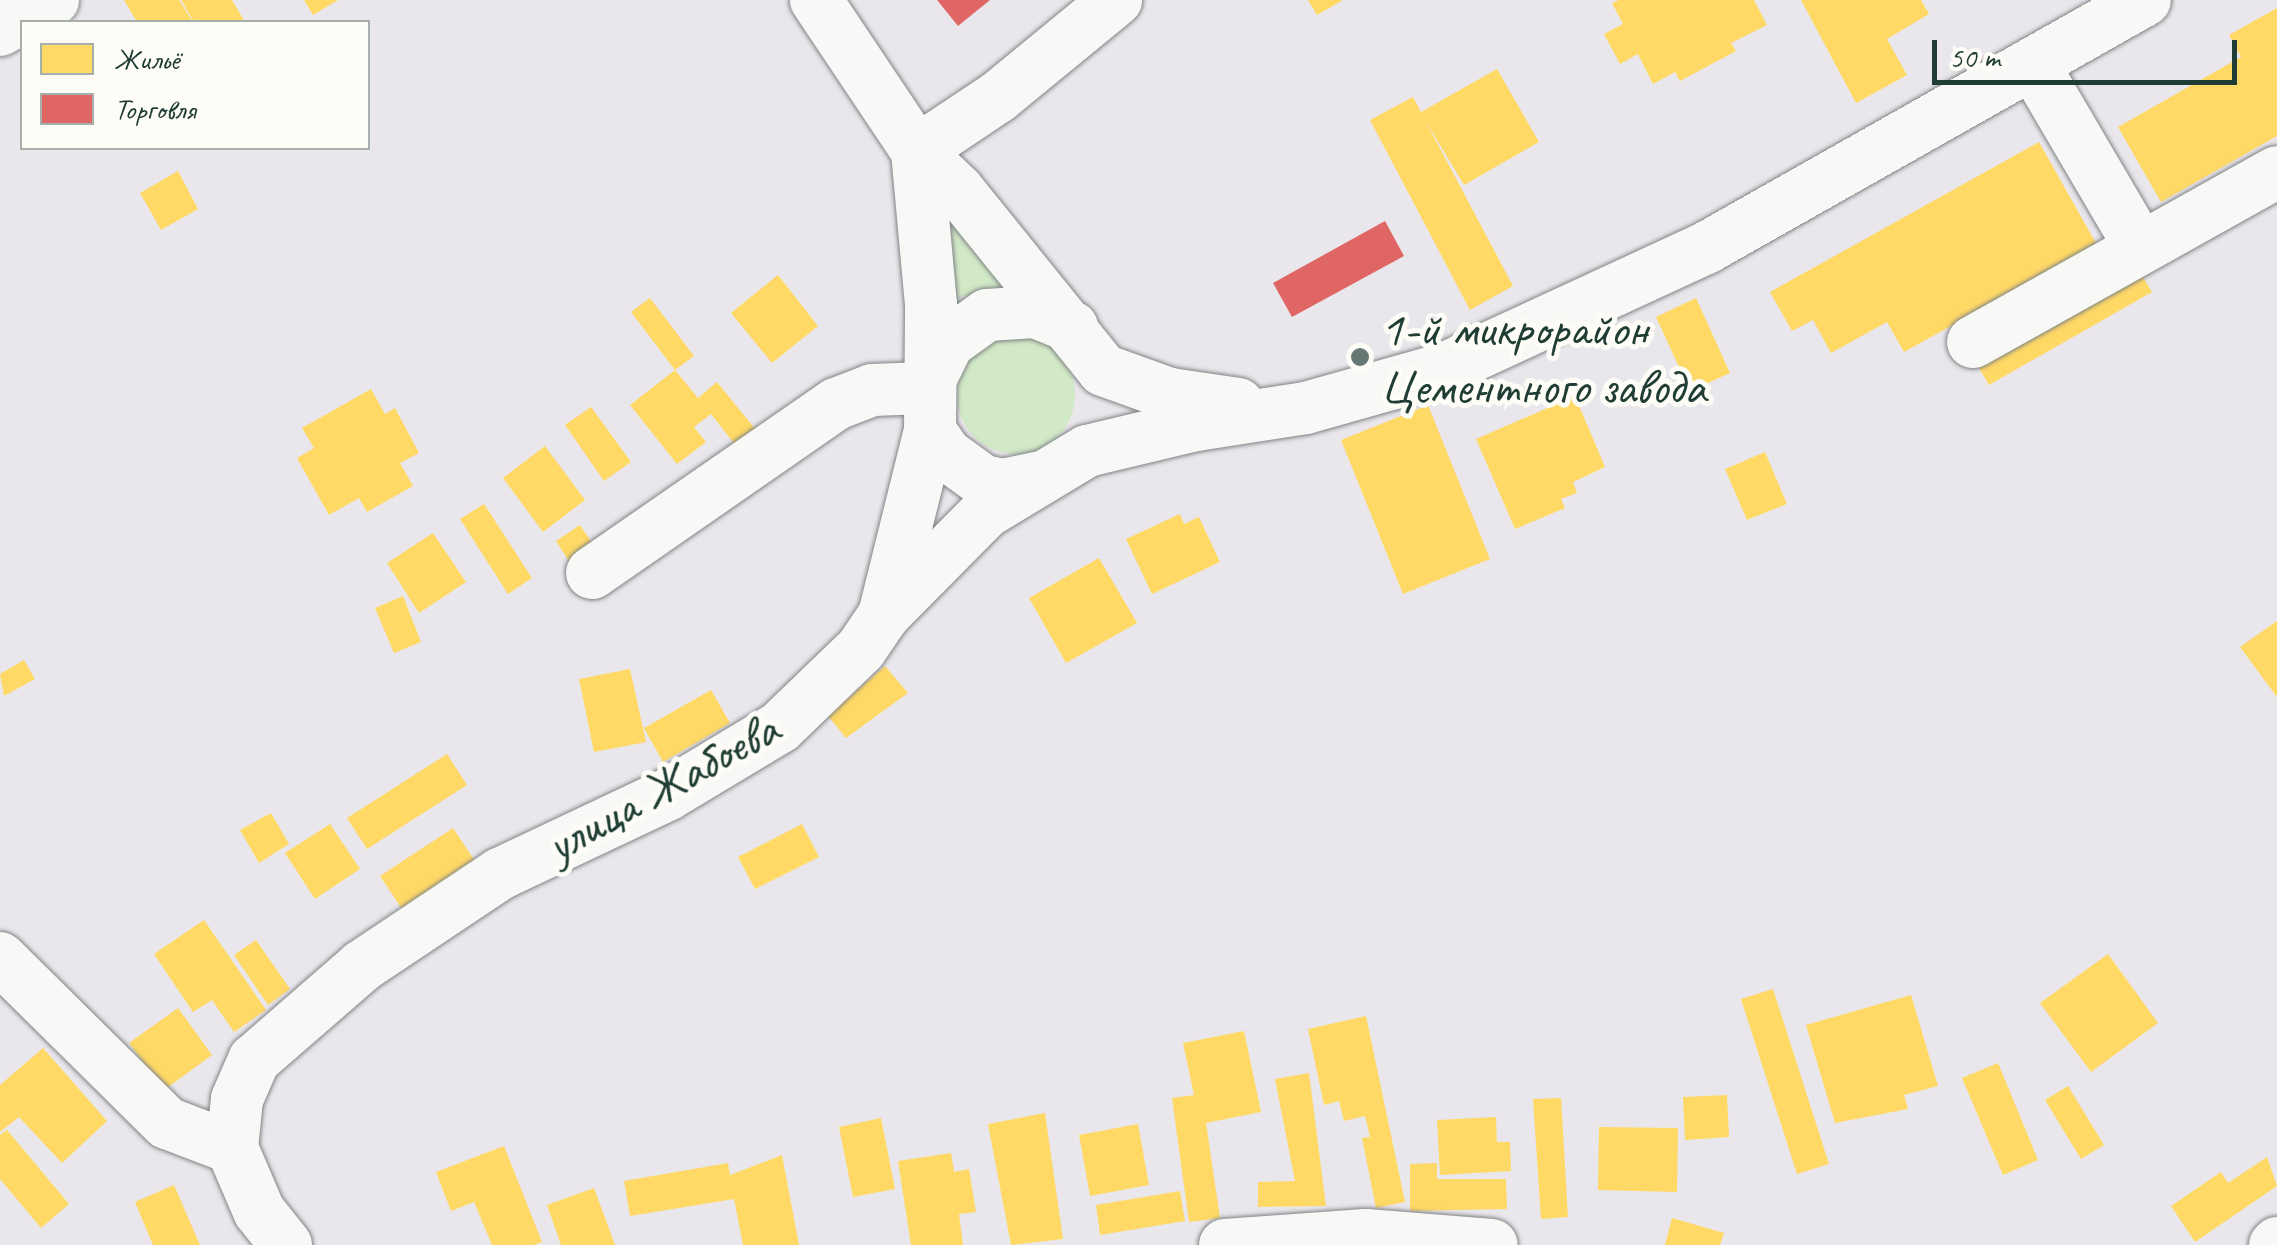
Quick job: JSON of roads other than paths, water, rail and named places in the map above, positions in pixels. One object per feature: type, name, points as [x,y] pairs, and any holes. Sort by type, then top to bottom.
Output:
[{"type":"street","points":[[0,30],[52,0]]},
{"type":"street","name":"улица Жабоева","points":[[286,1245],[259,1212],[232,1148],[236,1100],[254,1060],[301,1013],[500,874],[739,755],[821,692],[884,615],[928,409],[931,305],[917,151],[816,0]]},
{"type":"street","points":[[1116,0],[998,97],[917,151],[958,190],[1103,370],[1170,394],[1279,411]]},
{"type":"street","points":[[1072,328],[1036,312],[987,315],[948,343],[928,409],[946,454],[982,480],[1003,485],[1068,463],[1444,369],[1637,282],[2034,66],[2145,0]]},
{"type":"street","points":[[2034,66],[2140,247]]},
{"type":"street","points":[[1973,342],[2277,172]]},
{"type":"street","points":[[884,615],[986,512],[1068,463],[1100,424],[1103,370]]},
{"type":"street","points":[[592,573],[836,404],[872,390],[928,409]]},
{"type":"street","points":[[0,958],[166,1123],[232,1148]]},
{"type":"street","points":[[1225,1245],[1366,1235],[1492,1245]]},
{"type":"place","name":"1-й микрорайон Цементного завода","points":[[1360,357]]}]
